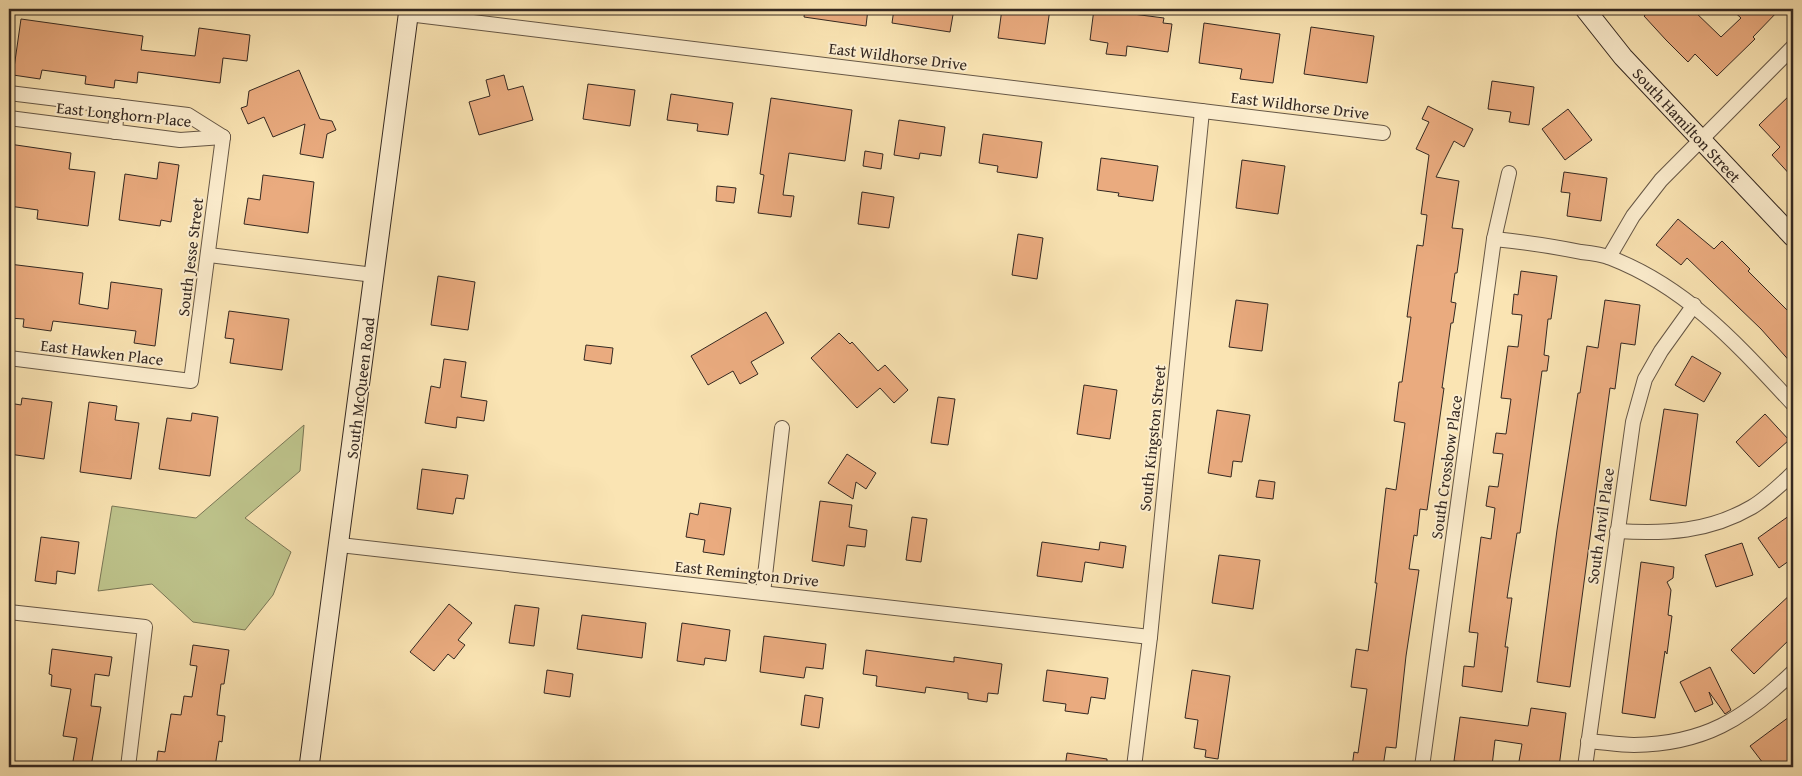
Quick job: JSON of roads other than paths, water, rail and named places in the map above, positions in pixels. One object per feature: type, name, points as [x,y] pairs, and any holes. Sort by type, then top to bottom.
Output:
[{"type":"main road","name":"South Hamilton Street","points":[[1585,9],[1623,58],[1793,238]]},
{"type":"main road","name":"South McQueen Road","points":[[309,767],[340,545],[409,12]]},
{"type":"street","name":"East Wildhorse Drive","points":[[409,12],[1383,133]]},
{"type":"street","points":[[1609,257],[1633,216],[1661,180],[1793,47]]},
{"type":"street","name":"East Longhorn Place","points":[[9,93],[188,115],[223,137]]},
{"type":"street","points":[[115,132],[117,106]]},
{"type":"street","name":"South Kingston Street","points":[[1134,767],[1150,637],[1202,111]]},
{"type":"street","name":"East Longhorn Place","points":[[9,118],[180,140],[223,137]]},
{"type":"street","name":"South Jesse Street","points":[[191,381],[223,137]]},
{"type":"street","name":"South Crossbow Place","points":[[1422,767],[1494,239],[1510,173]]},
{"type":"street","points":[[1494,239],[1546,244],[1609,257],[1653,278],[1694,306],[1723,330],[1793,404]]},
{"type":"street","points":[[209,255],[374,275]]},
{"type":"street","name":"South Anvil Place","points":[[1585,767],[1633,422],[1645,379],[1661,352],[1694,306]]},
{"type":"street","name":"East Hawken Place","points":[[9,358],[191,381]]},
{"type":"street","points":[[763,592],[782,428]]},
{"type":"street","points":[[1618,531],[1657,533],[1712,524],[1753,507],[1771,494],[1793,473]]},
{"type":"street","name":"East Remington Drive","points":[[340,545],[1150,637]]},
{"type":"street","points":[[9,612],[145,627],[128,767]]},
{"type":"street","points":[[1588,741],[1632,745],[1656,744],[1702,735],[1739,718],[1769,696],[1793,672]]}]
